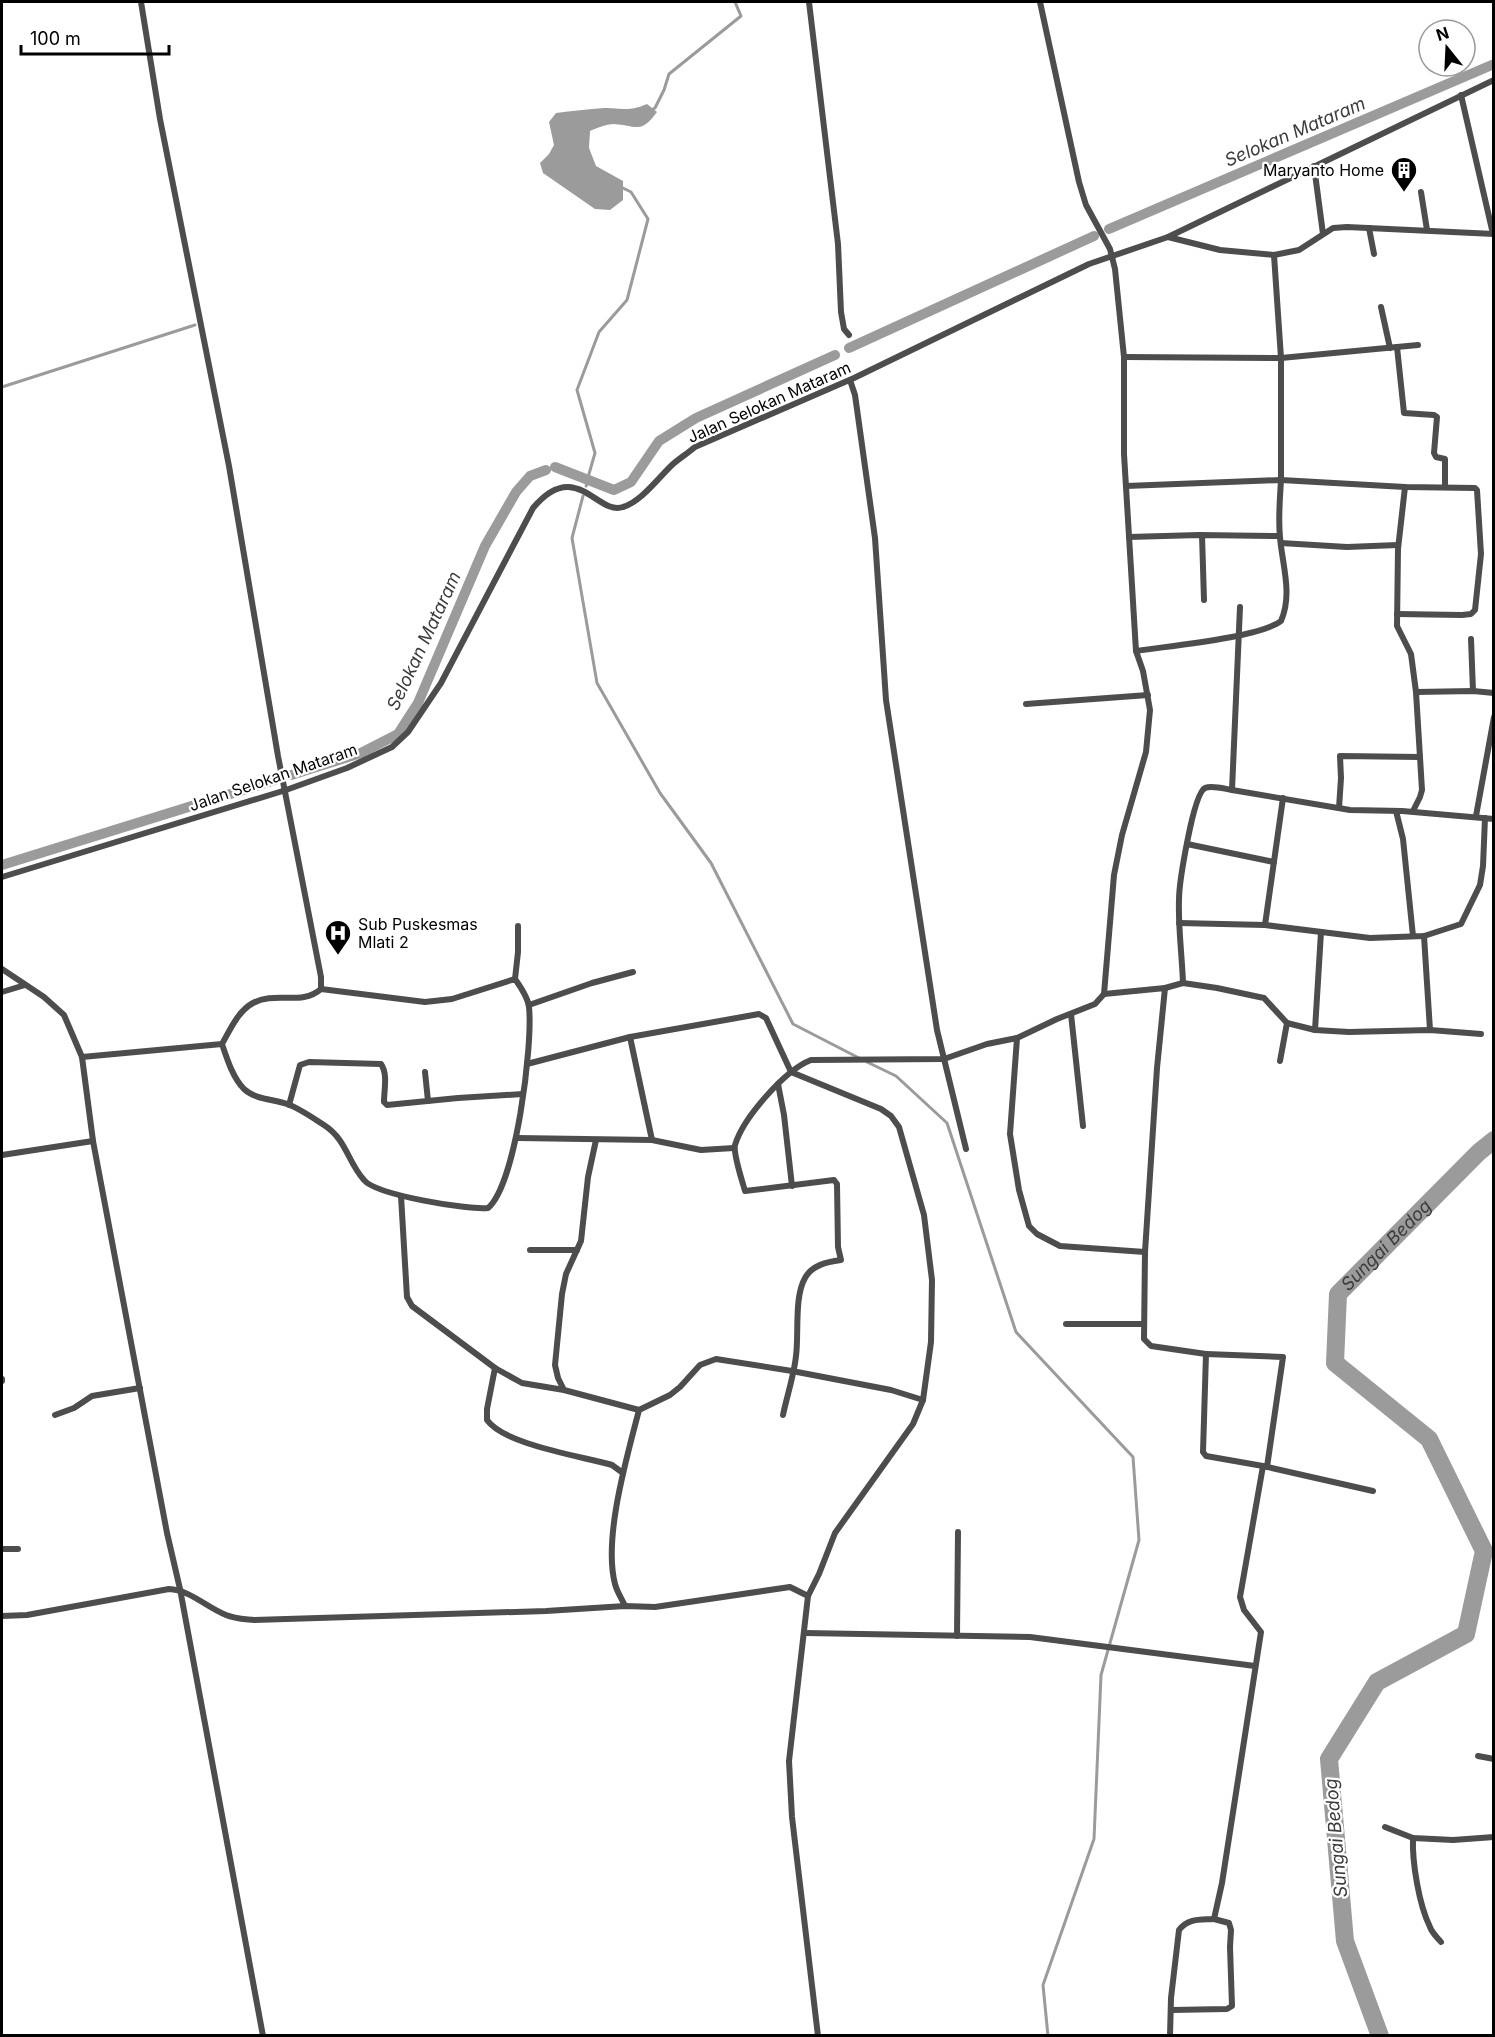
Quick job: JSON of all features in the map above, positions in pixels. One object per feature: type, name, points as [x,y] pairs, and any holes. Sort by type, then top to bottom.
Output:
[{"type":"street","points":[[141,2],[160,119],[229,466],[278,756],[321,977],[321,989]]},
{"type":"street","points":[[809,2],[838,244],[841,312],[845,331],[849,335]]},
{"type":"street","points":[[783,1415],[796,1359],[799,1296],[804,1279],[811,1270],[822,1264],[841,1260],[838,1247],[836,1182],[834,1180],[745,1191],[734,1148],[741,1132],[765,1096],[800,1064],[811,1060],[944,1059],[987,1044],[1017,1038],[1095,1004],[1104,994],[1114,875],[1122,835],[1146,752],[1150,710],[1136,651],[1126,486],[1124,357],[1115,269],[1111,252],[1086,205],[1079,182],[1040,2]]},
{"type":"street","name":"Jalan Selokan Mataram","points":[[2,877],[286,789],[347,768],[392,747],[408,732],[441,683],[533,508],[542,497],[559,489],[578,488],[590,493],[609,507],[622,508],[648,490],[675,462],[695,447],[850,380],[1111,252],[1168,237],[1494,80]]},
{"type":"street","points":[[1168,237],[1220,250],[1274,255],[1299,250],[1333,228],[1493,234],[1461,95]]},
{"type":"street","points":[[1314,166],[1323,234]]},
{"type":"street","points":[[1421,192],[1427,231]]},
{"type":"street","points":[[1369,228],[1374,254]]},
{"type":"street","points":[[1136,651],[1239,635],[1271,627],[1281,621],[1286,584],[1280,540],[1281,358],[1274,255]]},
{"type":"street","points":[[1381,307],[1393,348],[1404,413],[1434,414],[1437,417],[1434,453],[1436,457],[1445,459],[1445,488]]},
{"type":"street","points":[[1124,357],[1281,358],[1418,345]]},
{"type":"street","points":[[850,380],[855,395],[875,538],[886,700],[937,1030],[966,1149]]},
{"type":"street","points":[[1126,486],[1281,480],[1405,487],[1475,488],[1481,554],[1475,610],[1471,614],[1462,615],[1398,614]]},
{"type":"street","points":[[1405,487],[1398,545],[1398,614],[1400,633],[1411,654],[1416,692],[1422,790],[1413,812]]},
{"type":"street","points":[[1129,537],[1202,536],[1280,540],[1347,547],[1398,545]]},
{"type":"street","points":[[1202,536],[1204,600]]},
{"type":"street","points":[[1233,790],[1240,607]]},
{"type":"street","points":[[1472,639],[1473,691]]},
{"type":"street","points":[[1416,692],[1494,693]]},
{"type":"street","points":[[1026,704],[1148,695]]},
{"type":"street","points":[[1476,816],[1494,717]]},
{"type":"street","points":[[1339,808],[1340,756],[1419,756]]},
{"type":"street","points":[[1183,983],[1179,897],[1187,844],[1199,793],[1203,788],[1233,790],[1339,808],[1494,819]]},
{"type":"street","points":[[1265,925],[1283,798]]},
{"type":"street","points":[[1396,811],[1403,839],[1413,936]]},
{"type":"street","points":[[1179,923],[1265,925],[1370,938],[1424,936],[1462,923],[1480,885],[1485,818]]},
{"type":"street","points":[[1187,844],[1274,862]]},
{"type":"street","points":[[515,979],[453,999],[439,1001],[425,1002],[321,989],[314,995],[305,997],[263,999],[251,1004],[236,1019],[222,1044],[231,1069],[243,1088],[255,1097],[289,1105],[325,1126],[344,1144],[368,1184],[401,1196],[472,1208],[488,1208],[499,1192],[517,1138],[527,1064],[529,1005],[515,979],[518,926]]},
{"type":"street","points":[[1315,1030],[1321,932]]},
{"type":"street","points":[[1424,936],[1430,1030]]},
{"type":"street","points":[[2,969],[45,998],[64,1015],[82,1058],[93,1142],[180,1589],[262,2036]]},
{"type":"street","points":[[529,1005],[592,983],[633,972]]},
{"type":"street","points":[[1104,994],[1165,988],[1183,983],[1264,998],[1287,1023],[1315,1030],[1348,1032],[1430,1030],[1481,1034]]},
{"type":"street","points":[[2,992],[25,985]]},
{"type":"street","points":[[1165,988],[1157,1068],[1145,1252],[1144,1339],[1151,1347],[1206,1354],[1283,1357],[1240,1598],[1244,1610],[1261,1632],[1222,1883],[1214,1919]]},
{"type":"street","points":[[527,1064],[630,1037],[759,1014],[766,1018],[791,1072],[881,1109],[891,1116],[899,1127],[924,1215],[932,1280],[931,1342],[923,1400],[912,1424],[835,1533],[808,1596],[789,1761],[792,1817],[818,2036]]},
{"type":"street","points":[[1071,1014],[1083,1125]]},
{"type":"street","points":[[1280,1061],[1287,1023]]},
{"type":"street","points":[[630,1037],[652,1140]]},
{"type":"street","points":[[1017,1038],[1010,1134],[1019,1190],[1029,1226],[1038,1234],[1060,1246],[1145,1252]]},
{"type":"street","points":[[82,1058],[222,1044]]},
{"type":"street","points":[[289,1105],[300,1065],[309,1062],[381,1064],[385,1073],[385,1104],[390,1106],[523,1094]]},
{"type":"street","points":[[425,1072],[428,1101]]},
{"type":"street","points":[[778,1084],[792,1186]]},
{"type":"street","points":[[517,1138],[652,1140],[701,1150],[734,1148]]},
{"type":"street","points":[[564,1390],[555,1365],[562,1294],[566,1274],[578,1250],[584,1226],[588,1177],[596,1140]]},
{"type":"street","points":[[2,1155],[93,1142]]},
{"type":"street","points":[[401,1196],[407,1297],[412,1306],[495,1368],[522,1383],[564,1390],[639,1410],[670,1395],[700,1365],[716,1359],[891,1390],[923,1400]]},
{"type":"street","points":[[530,1250],[578,1250]]},
{"type":"street","points":[[1066,1324],[1144,1324]]},
{"type":"street","points":[[1206,1354],[1203,1452],[1206,1456],[1373,1491]]},
{"type":"street","points":[[495,1368],[487,1409],[488,1420],[497,1430],[522,1441],[612,1465],[623,1473]]},
{"type":"street","points":[[55,1415],[74,1408],[92,1396],[140,1388]]},
{"type":"street","points":[[625,1606],[616,1585],[611,1545],[623,1473],[639,1410]]},
{"type":"street","points":[[957,1636],[958,1532]]},
{"type":"street","points":[[2,1549],[18,1549]]},
{"type":"street","points":[[2,1616],[27,1615],[147,1592],[180,1589],[226,1615],[254,1620],[546,1611],[625,1606],[655,1607],[790,1587],[808,1596]]},
{"type":"street","points":[[805,1633],[1030,1637],[1255,1666]]},
{"type":"street","points":[[1478,1756],[1494,1759]]},
{"type":"street","points":[[1385,1827],[1413,1838],[1453,1840],[1494,1837]]},
{"type":"street","points":[[1413,1838],[1413,1854],[1424,1914],[1431,1930],[1441,1942]]},
{"type":"street","points":[[1170,2036],[1172,2010],[1179,1930],[1184,1923],[1193,1920],[1214,1919],[1229,1923],[1232,2006],[1227,2009],[1172,2010]]},
{"type":"shaded area","points":[[647,104],[657,112],[642,126],[611,124],[590,131],[589,148],[596,166],[623,181],[623,200],[610,210],[595,209],[543,173],[540,163],[554,145],[549,122],[556,113],[604,108],[630,109]]},
{"type":"waterway","points":[[649,111],[655,108],[669,74],[741,16],[735,2]]},
{"type":"waterway","name":"Selokan Mataram","points":[[1109,229],[1494,64]]},
{"type":"waterway","points":[[589,474],[595,453],[577,390],[599,332],[627,300],[648,219],[631,192],[621,187]]},
{"type":"waterway","name":"Selokan Mataram","points":[[849,348],[1094,236]]},
{"type":"waterway","points":[[2,387],[195,325]]},
{"type":"waterway","name":"Selokan Mataram","points":[[555,467],[614,490],[631,482],[659,441],[696,418],[835,355]]},
{"type":"waterway","name":"Selokan Mataram","points":[[291,775],[361,753],[398,734],[418,703],[485,546],[516,492],[530,476],[546,470]]},
{"type":"waterway","points":[[583,496],[572,538],[597,683],[660,793],[711,863],[793,1024],[859,1058]]},
{"type":"waterway","name":"Selokan Mataram","points":[[2,865],[275,780]]},
{"type":"waterway","points":[[867,1062],[896,1076],[947,1123],[1016,1332],[1133,1457],[1139,1540],[1101,1675],[1094,1839],[1043,1985],[1048,2036]]},
{"type":"waterway","name":"Sungai Bedog","points":[[1380,2036],[1345,1941],[1329,1759],[1377,1682],[1466,1634],[1484,1551],[1429,1439],[1335,1363],[1338,1294],[1479,1152],[1494,1140]]},
{"type":"place","name":"Maryanto Home","points":[[1404,193]]},
{"type":"place","name":"Sub Puskesmas Mlati 2","points":[[338,956]]}]
